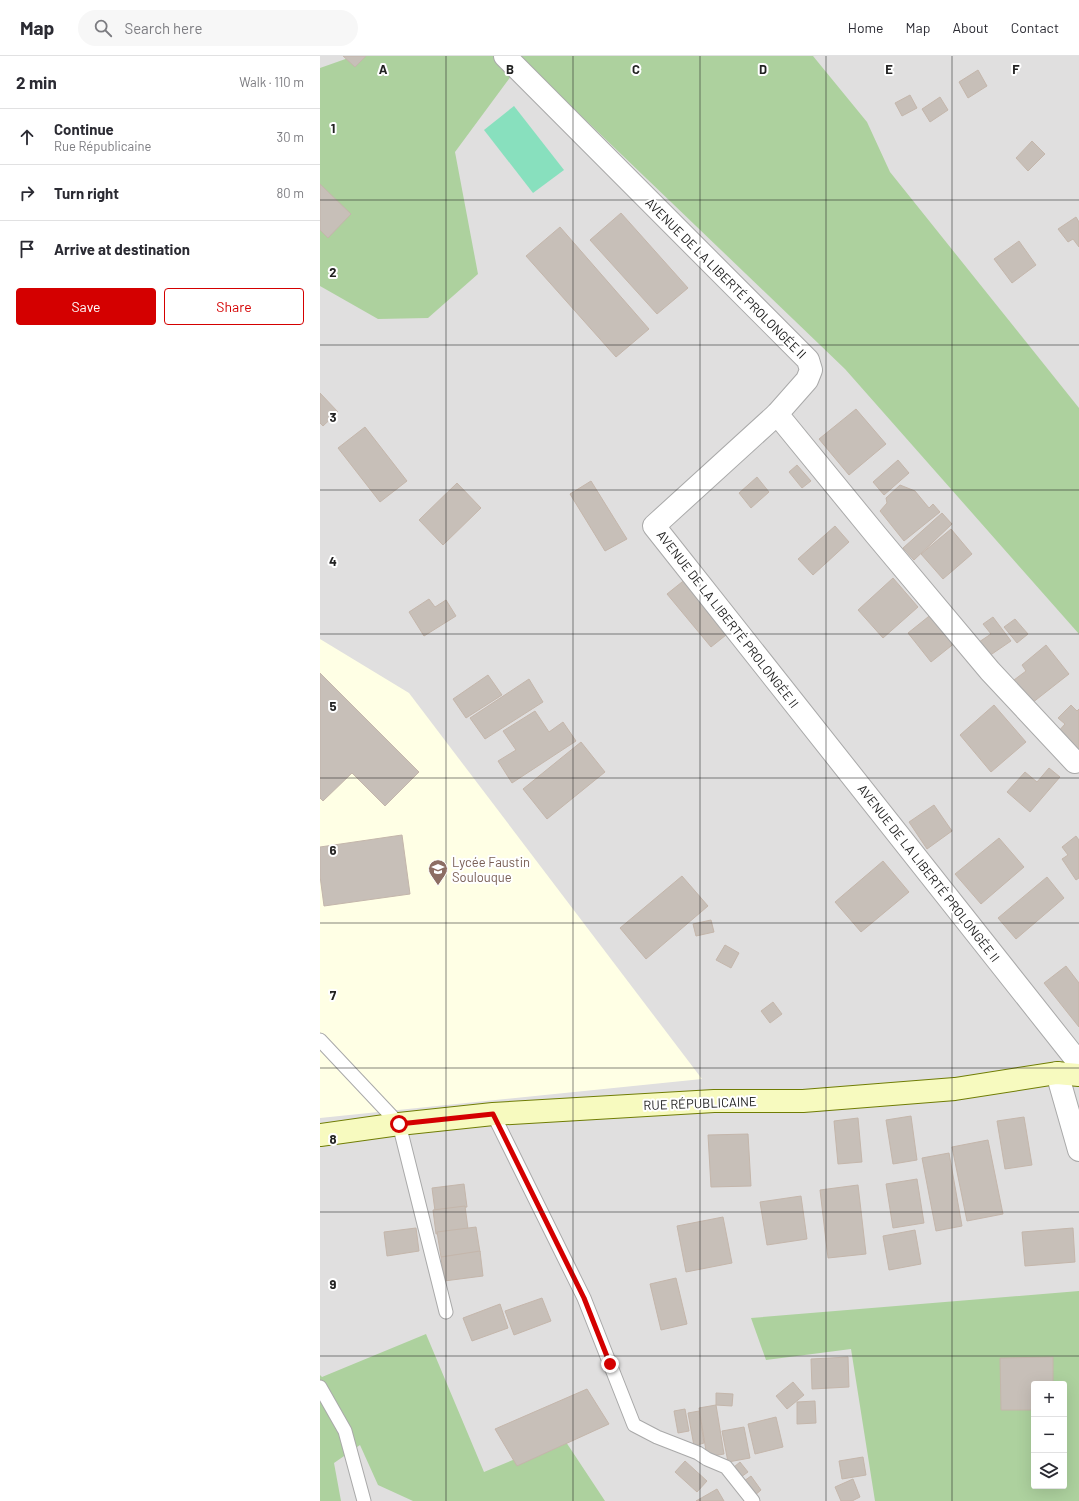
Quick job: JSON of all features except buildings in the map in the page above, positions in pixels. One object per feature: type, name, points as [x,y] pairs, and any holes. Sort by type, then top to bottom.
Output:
[{"type":"street","name":"AVENUE DE LA LIBERTÉ PROLONGÉE II","points":[[505,56],[808,360],[812,370],[807,380],[777,414],[654,526],[1079,1063]]},
{"type":"street","points":[[777,414],[871,529],[990,670],[1075,762]]},
{"type":"street","points":[[1057,1074],[1079,1150]]},
{"type":"street","name":"RUE RÉPUBLICAINE","points":[[320,1135],[399,1124],[493,1114],[714,1101],[803,1101],[955,1089],[1057,1074],[1079,1074]]},
{"type":"lane","points":[[320,1040],[399,1124],[446,1312]]},
{"type":"lane","points":[[493,1114],[584,1298],[634,1425],[657,1437],[698,1452],[707,1459],[726,1466],[753,1501]]},
{"type":"lane","points":[[320,1387],[345,1431],[364,1501]]},
{"type":"shaded area","points":[[320,56],[1079,56],[1079,1501],[320,1501]]},
{"type":"shaded area","name":"Lycée Faustin Soulouque","points":[[320,639],[409,693],[702,1079],[320,1118]]},
{"type":"green space","points":[[354,56],[813,56],[867,122],[890,172],[1079,408],[1079,634],[845,369],[523,60],[455,152],[478,274],[428,318],[378,319],[320,286],[320,68]]},
{"type":"green space","points":[[514,106],[564,170],[533,193],[484,130]]},
{"type":"green space","points":[[1079,1291],[1079,1501],[875,1501],[851,1349],[766,1360],[751,1318]]},
{"type":"green space","points":[[426,1334],[484,1472],[564,1439],[605,1501],[413,1501],[378,1485],[360,1445],[334,1463],[341,1501],[320,1501],[320,1375],[322,1377]]},
{"type":"place","name":"Lycée Faustin Soulouque","points":[[438,886]]},
{"type":"route","points":[[399,1124],[493,1114],[584,1298],[610,1364]]}]
